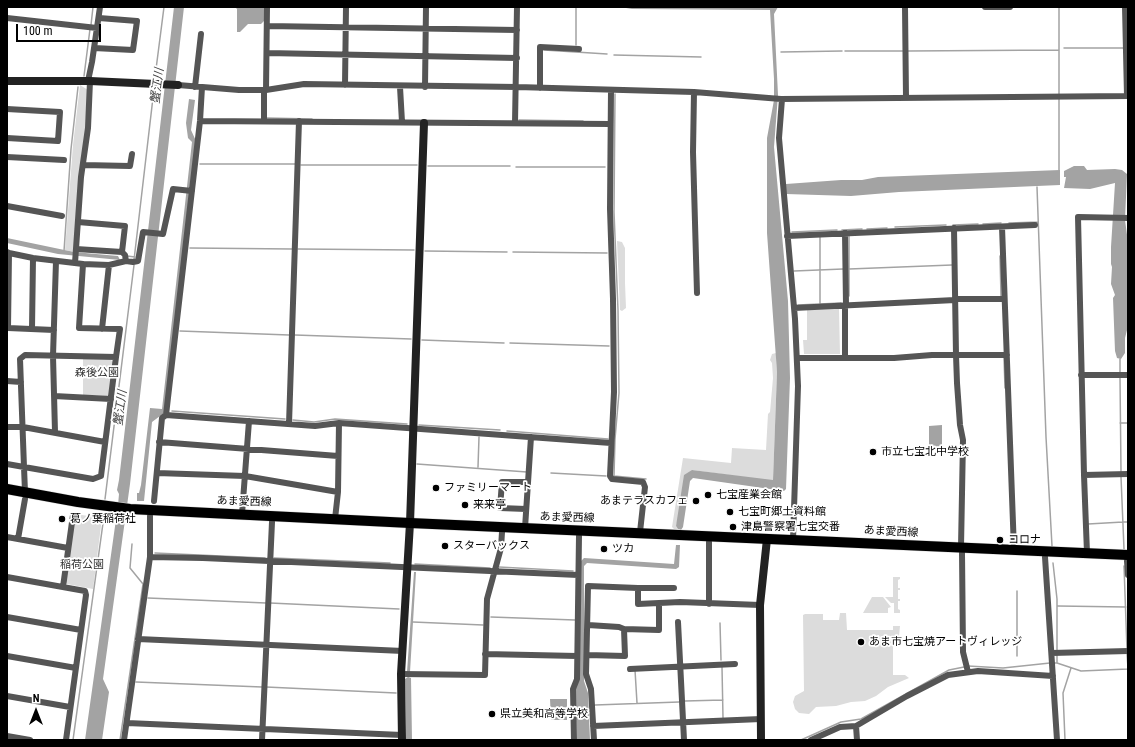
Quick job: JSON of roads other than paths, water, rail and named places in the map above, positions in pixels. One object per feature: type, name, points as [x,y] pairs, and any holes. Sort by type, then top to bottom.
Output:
[{"type":"main road","name":"あま愛西線","points":[[7,489],[25,496],[77,508],[112,510],[150,516],[272,522],[640,532],[766,542],[1128,555]]},
{"type":"main road","name":"あま愛西線","points":[[7,496],[25,496]]},
{"type":"main road","name":"あま愛西線","points":[[130,512],[242,514],[335,519],[502,532],[709,542],[766,542],[793,540],[961,550],[1045,557],[1128,561]]},
{"type":"street","points":[[7,464],[93,479],[101,476],[120,330],[80,328],[83,264],[76,255],[83,165],[88,128],[89,81],[94,48],[93,28],[99,18],[100,7]]},
{"type":"street","points":[[264,122],[267,7]]},
{"type":"street","points":[[345,85],[346,7]]},
{"type":"street","points":[[425,87],[426,7]]},
{"type":"street","points":[[515,123],[517,7]]},
{"type":"street","points":[[906,98],[905,7],[911,7]]},
{"type":"street","points":[[985,7],[1010,7]]},
{"type":"street","points":[[7,81],[89,81],[160,84],[239,90],[265,90],[304,84],[425,87],[516,87],[694,92],[778,99],[1128,96],[1125,7]]},
{"type":"street","points":[[7,18],[93,28]]},
{"type":"street","points":[[94,48],[132,50],[137,21],[99,18]]},
{"type":"street","points":[[267,26],[517,30]]},
{"type":"street","points":[[195,87],[201,34]]},
{"type":"street","points":[[540,88],[540,47],[579,49]]},
{"type":"street","points":[[267,53],[517,58]]},
{"type":"street","points":[[400,86],[402,122]]},
{"type":"street","points":[[154,501],[162,418],[166,415],[190,191],[200,122],[202,87]]},
{"type":"street","points":[[611,90],[610,209],[614,384],[610,476],[612,479],[641,481],[644,485],[640,532]]},
{"type":"street","points":[[694,92],[693,152],[697,293]]},
{"type":"street","points":[[778,99],[779,138],[794,308],[798,386],[793,540]]},
{"type":"street","points":[[7,109],[60,112],[58,141],[7,138]]},
{"type":"street","points":[[289,424],[299,121]]},
{"type":"street","points":[[200,122],[299,121],[610,124]]},
{"type":"street","points":[[126,723],[402,737],[401,674],[410,526],[424,123]]},
{"type":"street","points":[[83,165],[130,166],[132,154]]},
{"type":"street","points":[[7,157],[64,160]]},
{"type":"street","points":[[83,264],[109,265],[126,261],[138,261],[142,232],[163,234],[173,189],[190,191]]},
{"type":"street","points":[[7,206],[62,216]]},
{"type":"street","points":[[1087,553],[1081,376],[1078,217],[1128,218]]},
{"type":"street","points":[[78,222],[125,226],[122,252],[125,255],[126,261]]},
{"type":"street","points":[[787,236],[1035,225]]},
{"type":"street","points":[[1002,227],[1014,550]]},
{"type":"street","points":[[954,228],[957,383],[960,425],[963,440],[961,550],[962,652],[967,668]]},
{"type":"street","points":[[845,233],[845,357]]},
{"type":"street","points":[[54,330],[8,328],[8,253],[56,261],[76,255],[122,252]]},
{"type":"street","points":[[32,329],[33,258]]},
{"type":"street","points":[[55,432],[53,356],[56,261]]},
{"type":"street","points":[[102,329],[109,265]]},
{"type":"street","points":[[794,308],[955,299],[1004,299]]},
{"type":"street","points":[[18,539],[25,496],[20,359],[24,355],[116,357]]},
{"type":"street","points":[[797,358],[894,358],[956,355],[1007,355]]},
{"type":"street","points":[[1081,376],[1128,375]]},
{"type":"street","points":[[7,382],[21,382]]},
{"type":"street","points":[[54,396],[111,399]]},
{"type":"street","points":[[166,415],[315,426],[339,423],[611,443]]},
{"type":"street","points":[[242,514],[249,421]]},
{"type":"street","points":[[335,519],[338,492],[339,423]]},
{"type":"street","points":[[7,427],[23,427],[105,442]]},
{"type":"street","points":[[525,528],[531,437]]},
{"type":"street","points":[[160,442],[338,456]]},
{"type":"street","points":[[157,473],[245,476],[338,492]]},
{"type":"street","points":[[1084,475],[1128,474]]},
{"type":"street","points":[[526,509],[500,508],[502,482],[528,482]]},
{"type":"street","points":[[63,587],[73,515]]},
{"type":"street","points":[[124,740],[150,557],[150,516]]},
{"type":"street","points":[[262,740],[272,522]]},
{"type":"street","points":[[401,674],[485,675],[487,599],[501,548],[502,532]]},
{"type":"street","points":[[574,740],[572,689],[577,679],[579,536]]},
{"type":"street","points":[[7,537],[68,548]]},
{"type":"street","points":[[709,542],[709,604]]},
{"type":"street","points":[[761,740],[760,606],[766,542]]},
{"type":"street","points":[[150,557],[494,570],[578,575]]},
{"type":"street","points":[[1045,557],[1057,740]]},
{"type":"street","points":[[1128,561],[1128,575]]},
{"type":"street","points":[[7,577],[85,591],[86,595],[66,740]]},
{"type":"street","points":[[594,740],[591,690],[586,674],[588,586],[674,588]]},
{"type":"street","points":[[638,588],[638,604],[659,603],[760,606]]},
{"type":"street","points":[[588,625],[619,627],[624,629],[659,630],[659,603]]},
{"type":"street","points":[[7,617],[81,630]]},
{"type":"street","points":[[678,622],[684,740]]},
{"type":"street","points":[[587,655],[625,656],[624,629]]},
{"type":"street","points":[[138,639],[403,651]]},
{"type":"street","points":[[1052,659],[1127,651]]},
{"type":"street","points":[[486,654],[577,656]]},
{"type":"street","points":[[7,656],[76,668]]},
{"type":"street","points":[[630,668],[736,664]]},
{"type":"street","points":[[811,740],[840,727],[856,726],[900,699],[948,675],[967,668],[978,671],[1053,676]]},
{"type":"street","points":[[7,696],[70,707]]},
{"type":"street","points":[[593,726],[761,719]]},
{"type":"street","points":[[856,726],[857,740]]},
{"type":"street","points":[[7,736],[30,740]]},
{"type":"waterway","points":[[91,25],[93,7]]},
{"type":"waterway","name":"蟹江川","points":[[155,77],[164,7]]},
{"type":"waterway","points":[[576,7],[576,45]]},
{"type":"waterway","points":[[1059,7],[1059,94]]},
{"type":"waterway","points":[[84,76],[90,29]]},
{"type":"waterway","points":[[1064,48],[1123,48]]},
{"type":"waterway","points":[[544,50],[607,54]]},
{"type":"waterway","points":[[908,51],[1059,50]]},
{"type":"waterway","points":[[781,52],[842,51]]},
{"type":"waterway","points":[[845,51],[904,51]]},
{"type":"waterway","points":[[614,55],[701,57]]},
{"type":"waterway","points":[[64,251],[71,149],[78,87]]},
{"type":"waterway","name":"蟹江川","points":[[134,260],[154,89]]},
{"type":"waterway","points":[[615,94],[614,212],[618,310],[619,393],[615,439]]},
{"type":"waterway","points":[[1059,99],[1059,170]]},
{"type":"waterway","points":[[267,118],[312,119]]},
{"type":"waterway","points":[[519,120],[583,121]]},
{"type":"waterway","points":[[200,164],[295,164]]},
{"type":"waterway","points":[[301,165],[417,165]]},
{"type":"waterway","points":[[428,166],[510,166]]},
{"type":"waterway","points":[[516,167],[605,167]]},
{"type":"waterway","points":[[1037,187],[1046,437],[1052,546]]},
{"type":"waterway","points":[[1009,223],[1038,222]]},
{"type":"waterway","points":[[983,224],[1001,223]]},
{"type":"waterway","points":[[953,225],[978,224]]},
{"type":"waterway","points":[[895,227],[946,225]]},
{"type":"waterway","points":[[867,229],[887,228]]},
{"type":"waterway","points":[[842,230],[862,229]]},
{"type":"waterway","points":[[792,232],[837,230]]},
{"type":"waterway","points":[[849,236],[849,296]]},
{"type":"waterway","points":[[820,237],[820,304]]},
{"type":"waterway","points":[[190,248],[292,249]]},
{"type":"waterway","points":[[298,249],[414,250]]},
{"type":"waterway","points":[[425,251],[507,252]]},
{"type":"waterway","points":[[513,252],[607,253]]},
{"type":"waterway","points":[[127,256],[135,257]]},
{"type":"waterway","points":[[1000,256],[1001,296]]},
{"type":"waterway","name":"蟹江川","points":[[105,499],[134,265]]},
{"type":"waterway","points":[[849,269],[952,265]]},
{"type":"waterway","points":[[794,271],[843,269]]},
{"type":"waterway","points":[[798,305],[841,303]]},
{"type":"waterway","points":[[180,331],[289,335]]},
{"type":"waterway","points":[[295,335],[411,339]]},
{"type":"waterway","points":[[422,340],[504,343]]},
{"type":"waterway","points":[[510,343],[609,346]]},
{"type":"waterway","points":[[1004,358],[1005,388]]},
{"type":"waterway","points":[[1120,359],[1120,373]]},
{"type":"waterway","points":[[1120,378],[1121,472]]},
{"type":"waterway","points":[[172,411],[285,419]]},
{"type":"waterway","points":[[293,420],[314,422],[335,419],[407,424]]},
{"type":"waterway","points":[[1120,423],[1128,423]]},
{"type":"waterway","points":[[419,425],[500,430]]},
{"type":"waterway","points":[[507,431],[608,439]]},
{"type":"waterway","points":[[478,467],[479,437]]},
{"type":"waterway","points":[[615,439],[614,476],[646,479]]},
{"type":"waterway","points":[[417,464],[527,472]]},
{"type":"waterway","points":[[551,473],[606,476]]},
{"type":"waterway","points":[[1121,477],[1124,549]]},
{"type":"waterway","points":[[246,496],[266,496]]},
{"type":"waterway","points":[[73,740],[104,516]]},
{"type":"waterway","points":[[1123,522],[1128,522]]},
{"type":"waterway","points":[[1088,524],[1123,522]]},
{"type":"waterway","points":[[120,740],[143,584],[130,568],[132,544]]},
{"type":"waterway","points":[[155,553],[265,558]]},
{"type":"waterway","points":[[274,558],[390,563]]},
{"type":"waterway","points":[[1053,563],[1057,599],[1057,651]]},
{"type":"waterway","points":[[415,564],[490,568]]},
{"type":"waterway","points":[[1124,566],[1127,650]]},
{"type":"waterway","points":[[499,567],[573,571]]},
{"type":"waterway","points":[[1017,591],[1017,656]]},
{"type":"waterway","points":[[148,598],[266,603]]},
{"type":"waterway","points":[[270,603],[399,609]]},
{"type":"waterway","points":[[1058,606],[1126,607]]},
{"type":"waterway","points":[[491,617],[575,620]]},
{"type":"waterway","points":[[413,622],[483,625]]},
{"type":"waterway","points":[[720,623],[721,660]]},
{"type":"waterway","points":[[1127,654],[1128,668]]},
{"type":"waterway","points":[[1057,655],[1057,663]]},
{"type":"waterway","points":[[968,666],[1003,668],[1050,663]]},
{"type":"waterway","points":[[1053,663],[1081,671],[1128,669]]},
{"type":"waterway","points":[[722,667],[723,718]]},
{"type":"waterway","points":[[801,740],[841,722],[861,719],[949,670],[964,667]]},
{"type":"waterway","points":[[1065,740],[1063,693],[1071,668]]},
{"type":"waterway","points":[[635,670],[637,703]]},
{"type":"waterway","points":[[136,682],[262,687]]},
{"type":"waterway","points":[[266,687],[396,693]]},
{"type":"waterway","points":[[685,701],[723,700]]},
{"type":"waterway","points":[[595,705],[679,702]]},
{"type":"place","name":"市立七宝北中学校","points":[[873,452]]},
{"type":"place","name":"ファミリーマート","points":[[436,488]]},
{"type":"place","name":"七宝産業会館","points":[[708,495]]},
{"type":"place","name":"あまテラスカフェ","points":[[696,501]]},
{"type":"place","name":"来来亭","points":[[465,505]]},
{"type":"place","name":"七宝町郷土資料館","points":[[730,512]]},
{"type":"place","name":"葛ノ葉稲荷社","points":[[62,519]]},
{"type":"place","name":"津島警察署七宝交番","points":[[733,527]]},
{"type":"place","name":"コロナ","points":[[1000,540]]},
{"type":"place","name":"スターバックス","points":[[445,546]]},
{"type":"place","name":"ツカ","points":[[604,549]]},
{"type":"place","name":"あま市七宝焼アートヴィレッジ","points":[[861,642]]},
{"type":"place","name":"県立美和高等学校","points":[[492,714]]},
{"type":"park label","name":"森後公園","points":[[97,373]]},
{"type":"park label","name":"稲荷公園","points":[[82,565]]}]
